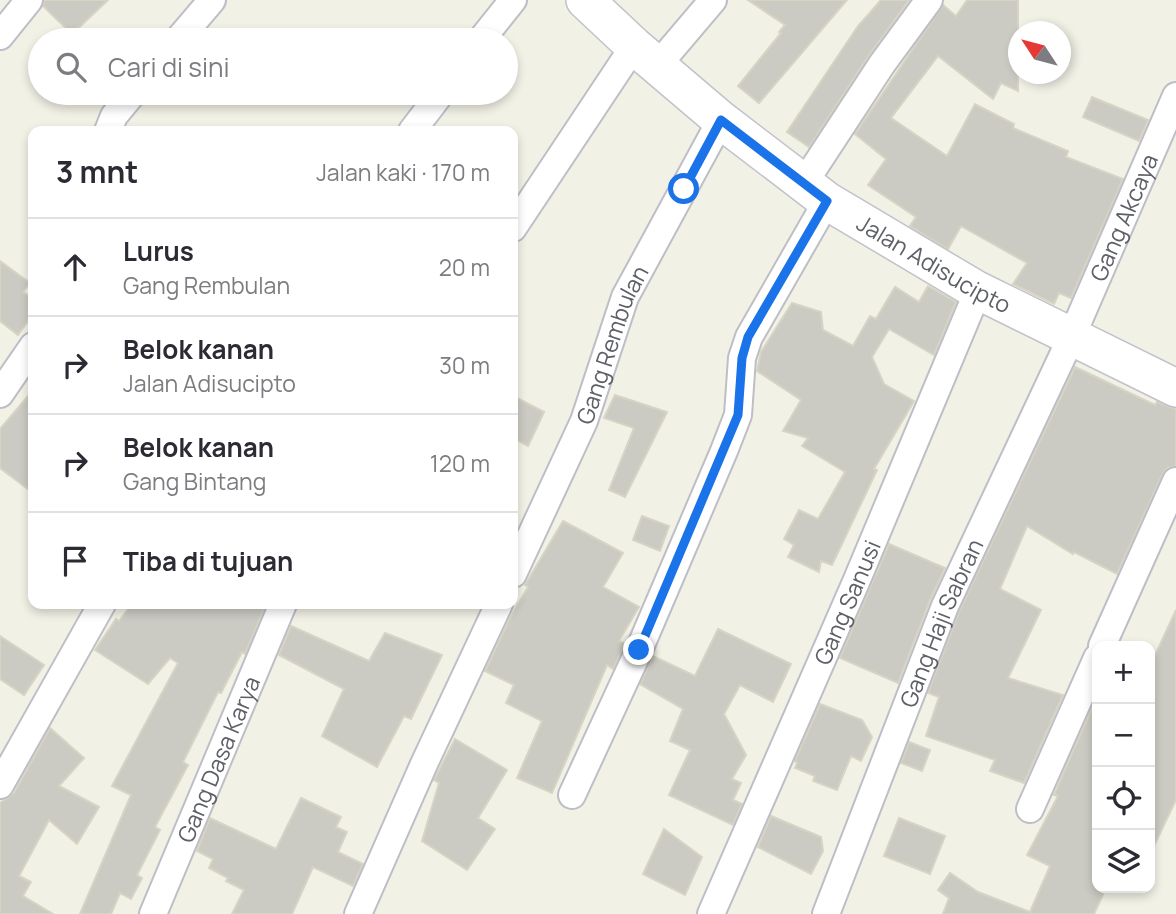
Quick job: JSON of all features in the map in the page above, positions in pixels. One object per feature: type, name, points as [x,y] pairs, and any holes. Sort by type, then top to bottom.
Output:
[{"type":"main road","name":"Jalan Adisucipto","points":[[585,0],[721,120],[816,192],[975,289],[1176,388]]},
{"type":"street","points":[[0,36],[29,0]]},
{"type":"street","points":[[188,28],[212,0]]},
{"type":"street","points":[[491,28],[513,0]]},
{"type":"street","points":[[518,222],[646,56],[713,0]]},
{"type":"street","points":[[572,795],[639,650],[738,415],[742,358],[748,337],[816,192],[881,64],[929,0]]},
{"type":"street","name":"Gang Akcaya","points":[[1070,338],[1176,96]]},
{"type":"street","points":[[110,126],[123,105]]},
{"type":"street","points":[[416,126],[432,105]]},
{"type":"street","name":"Gang Rembulan","points":[[518,563],[584,421],[625,297],[721,120]]},
{"type":"street","name":"Gang Sanusi","points":[[711,914],[866,556],[972,305],[975,289]]},
{"type":"street","name":"Gang Haji Sabran","points":[[826,914],[945,606],[1070,338]]},
{"type":"street","points":[[0,394],[28,353]]},
{"type":"street","points":[[1104,641],[1176,481]]},
{"type":"street","points":[[0,785],[99,609]]},
{"type":"street","name":"Gang Dasa Karya","points":[[153,914],[281,609]]},
{"type":"street","points":[[358,914],[497,609]]},
{"type":"street","points":[[1030,809],[1092,669]]},
{"type":"building","points":[[44,0],[108,0],[78,28],[66,28],[43,6]]},
{"type":"building","points":[[748,0],[847,0],[759,103],[738,86],[785,25]]},
{"type":"building","points":[[881,0],[909,0],[869,55],[809,147],[787,132],[858,26]]},
{"type":"building","points":[[967,0],[1018,0],[1018,21],[1008,21],[1008,84],[1018,84],[1018,91],[1001,83],[993,99],[938,56],[891,118],[947,156],[975,104],[1014,124],[1013,128],[1068,151],[1066,157],[1123,179],[1071,298],[1059,293],[1054,304],[1013,284],[1027,263],[961,226],[948,249],[910,226],[916,217],[868,185],[886,159],[855,134],[943,5],[956,16]]},
{"type":"building","points":[[1092,97],[1148,120],[1139,141],[1083,117]]},
{"type":"building","points":[[0,261],[28,282],[23,292],[28,296],[28,321],[18,335],[0,321]]},
{"type":"building","points":[[928,286],[956,302],[934,355],[889,329],[872,357],[884,384],[914,401],[874,469],[877,470],[832,565],[821,561],[819,572],[788,557],[794,545],[784,539],[799,510],[818,519],[845,472],[802,446],[808,438],[783,431],[801,400],[757,371],[761,352],[792,303],[821,312],[823,330],[853,346],[870,316],[876,319],[895,287],[919,302]]},
{"type":"building","points":[[1075,367],[1155,405],[1157,402],[1176,409],[1176,466],[1167,468],[1162,475],[1117,574],[1074,552],[1073,554],[1027,526],[1000,589],[1041,610],[1008,678],[1063,695],[1024,783],[990,771],[995,760],[926,736],[939,697],[928,693],[959,612]]},
{"type":"building","points":[[615,395],[667,412],[625,497],[609,490],[634,428],[604,418]]},
{"type":"building","points":[[28,396],[28,489],[0,468],[0,429]]},
{"type":"building","points":[[518,399],[544,412],[528,446],[518,441]]},
{"type":"building","points":[[642,516],[669,526],[660,551],[633,540]]},
{"type":"building","points":[[563,521],[623,553],[603,587],[639,607],[619,641],[625,644],[613,669],[607,665],[552,793],[517,778],[542,721],[506,703],[514,685],[485,671],[509,620],[518,609],[528,587],[525,585]]},
{"type":"building","points":[[889,544],[945,568],[898,683],[840,658]]},
{"type":"building","points":[[128,609],[264,609],[245,654],[242,652],[221,693],[218,692],[183,762],[188,765],[155,827],[160,830],[137,875],[142,878],[131,899],[120,893],[111,914],[80,914],[131,795],[112,786],[178,663],[170,658],[148,684],[95,650],[116,619],[119,621]]},
{"type":"building","points":[[1176,610],[1176,800],[1155,844],[1155,704],[1155,655]]},
{"type":"building","points":[[291,626],[369,661],[385,633],[442,655],[411,719],[404,716],[377,767],[322,736],[344,689],[279,655]]},
{"type":"building","points":[[718,629],[791,664],[773,702],[740,685],[724,714],[746,755],[732,779],[741,783],[733,800],[742,804],[733,825],[669,795],[690,750],[670,741],[683,709],[640,684],[653,656],[695,676]]},
{"type":"building","points":[[0,636],[44,665],[24,695],[0,679]]},
{"type":"building","points":[[820,704],[862,720],[872,737],[861,761],[851,756],[837,790],[813,781],[815,776],[795,768],[795,761]]},
{"type":"building","points":[[1092,708],[1092,893],[1104,893],[1094,914],[943,914],[949,898],[938,890],[950,873],[978,892],[1030,912],[1050,866],[1027,855],[1058,796],[1054,795]]},
{"type":"building","points":[[50,728],[84,758],[59,786],[99,807],[77,844],[49,820],[19,876],[31,882],[23,896],[53,914],[0,914],[0,803],[14,793]]},
{"type":"building","points":[[455,739],[507,770],[478,818],[495,829],[467,870],[422,841],[439,783],[434,780]]},
{"type":"building","points":[[909,742],[930,750],[922,771],[901,763]]},
{"type":"building","points":[[301,798],[341,817],[336,827],[347,832],[338,852],[363,864],[353,886],[313,867],[292,914],[232,914],[244,890],[209,868],[213,859],[197,851],[210,818],[276,849]]},
{"type":"building","points":[[771,816],[821,837],[823,851],[811,874],[758,847]]},
{"type":"building","points":[[899,818],[945,836],[930,874],[884,856]]},
{"type":"building","points":[[664,829],[702,857],[685,895],[643,874]]},
{"type":"route","points":[[639,650],[738,415],[742,358],[748,337],[827,201],[721,120],[684,189]]}]
